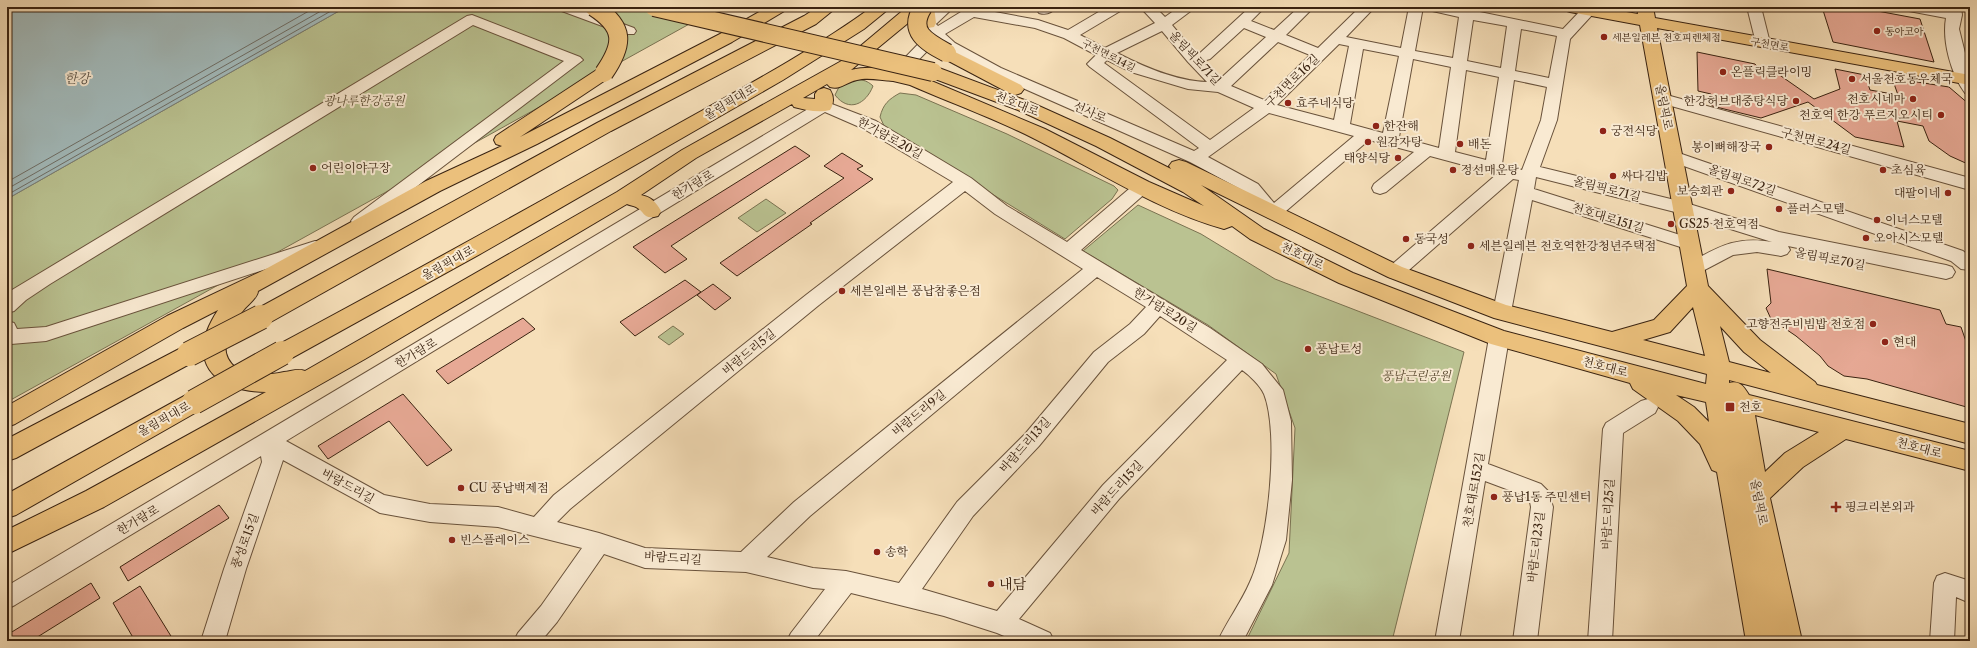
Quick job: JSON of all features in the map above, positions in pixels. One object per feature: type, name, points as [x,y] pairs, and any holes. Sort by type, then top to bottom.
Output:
[{"type":"main road","points":[[433,186],[604,73],[615,59],[618,51],[620,44],[618,30],[605,13],[594,7]]},
{"type":"main road","name":"천호대로","points":[[654,7],[941,63],[1024,106],[1103,142],[1190,187],[1257,234],[1346,278],[1499,338],[1623,372],[1970,461]]},
{"type":"main road","name":"천호대로","points":[[703,7],[891,49],[941,63],[1015,89],[1115,134],[1395,272],[1502,312],[1970,434]]},
{"type":"main road","points":[[7,417],[175,322],[269,276],[433,186],[530,140],[726,38],[780,7]]},
{"type":"main road","points":[[7,451],[261,316],[604,127],[810,20],[829,7]]},
{"type":"main road","name":"올림픽대로","points":[[7,507],[282,353],[467,253],[810,56],[883,7]]},
{"type":"main road","points":[[767,109],[824,100],[848,70],[907,17],[916,7]]},
{"type":"main road","points":[[923,7],[916,15],[916,25],[919,33],[928,42],[941,63]]},
{"type":"main road","name":"구천면로","points":[[1570,7],[1588,11],[1647,15],[1764,43],[1968,83]]},
{"type":"main road","name":"올림픽로","points":[[1647,15],[1696,278],[1719,369],[1716,395],[1727,454],[1748,490],[1788,641]]},
{"type":"main road","points":[[604,127],[638,100],[693,64],[726,38]]},
{"type":"main road","points":[[467,253],[593,202],[689,154],[767,109],[848,70],[895,76],[916,81],[1038,133],[1142,187],[1186,207],[1257,234]]},
{"type":"main road","points":[[7,543],[94,499],[357,353],[624,197],[689,154]]},
{"type":"main road","points":[[624,197],[642,202],[651,211]]},
{"type":"main road","points":[[269,276],[232,306],[222,321],[217,332],[214,348],[215,359],[220,367],[239,379],[254,384],[272,384],[295,380],[357,353]]},
{"type":"main road","points":[[1610,341],[1662,326],[1696,278],[1752,346],[1816,394]]},
{"type":"main road","name":"올림픽로","points":[[1719,369],[1741,402],[1760,641]]},
{"type":"main road","points":[[1623,372],[1686,414],[1709,438],[1748,490],[1844,428]]},
{"type":"street","points":[[564,7],[629,31]]},
{"type":"street","points":[[895,76],[930,21],[947,7]]},
{"type":"street","points":[[1069,35],[1117,7]]},
{"type":"street","name":"올림픽로71길","points":[[1147,7],[1164,24],[1193,59],[1221,87],[1266,107],[1510,172],[1528,180],[1683,208]]},
{"type":"street","points":[[1189,7],[1164,24],[1100,59],[1209,146]]},
{"type":"street","points":[[1193,59],[1205,56],[1258,7]]},
{"type":"street","points":[[1221,87],[1307,7]]},
{"type":"street","name":"구천면로16길","points":[[1196,158],[1209,146],[1266,107],[1368,7]]},
{"type":"street","points":[[1390,140],[1416,7]]},
{"type":"street","points":[[1433,7],[1468,11],[1516,24],[1566,34]]},
{"type":"street","points":[[1754,7],[1764,43]]},
{"type":"street","points":[[1909,7],[1954,11],[1952,28],[1968,83]]},
{"type":"street","points":[[930,21],[975,10]]},
{"type":"street","name":"구천면로14길","points":[[975,10],[1038,24],[1069,35],[1100,59],[1193,86],[1221,87]]},
{"type":"street","points":[[1446,155],[1461,65],[1468,11]]},
{"type":"street","points":[[1502,312],[1528,180],[1549,120],[1563,38],[1588,11]]},
{"type":"street","points":[[7,306],[19,295],[44,279],[472,19],[575,60],[333,241],[46,334],[11,337],[7,328]]},
{"type":"street","name":"선사로","points":[[930,21],[950,46],[996,71],[1196,158],[1252,188],[1273,213]]},
{"type":"street","points":[[1241,22],[1321,54]]},
{"type":"street","points":[[1493,168],[1516,24]]},
{"type":"street","points":[[1336,39],[1555,84]]},
{"type":"street","points":[[1341,127],[1357,43]]},
{"type":"street","name":"구천면로24길","points":[[1663,99],[1970,184]]},
{"type":"street","name":"한가람로20길","points":[[824,100],[870,125],[965,182],[1002,210],[1158,306],[1240,359],[1255,369],[1272,390],[1281,421],[1276,483],[1275,540],[1263,577],[1230,641]]},
{"type":"street","name":"한가람로","points":[[7,598],[651,211],[824,100]]},
{"type":"street","points":[[1273,213],[1366,134]]},
{"type":"street","points":[[1380,188],[1426,150]]},
{"type":"street","name":"올림픽로72길","points":[[1673,156],[1957,256],[1963,269]]},
{"type":"street","points":[[1395,272],[1510,172]]},
{"type":"street","name":"천호대로151길","points":[[1528,180],[1690,244]]},
{"type":"street","name":"바람드리5길","points":[[538,527],[562,502],[903,229],[965,182]]},
{"type":"street","points":[[1068,251],[1142,187]]},
{"type":"street","points":[[1683,208],[1779,238],[1963,269]]},
{"type":"street","name":"올림픽로70길","points":[[1696,278],[1730,249],[1757,246],[1862,267],[1963,269]]},
{"type":"street","name":"바람드리9길","points":[[746,562],[802,509],[1096,268]]},
{"type":"street","name":"바람드리13길","points":[[904,595],[965,509],[1032,440],[1101,358],[1137,329],[1158,306]]},
{"type":"street","name":"천호대로152길","points":[[1447,641],[1478,469],[1499,338]]},
{"type":"street","name":"바람드리15길","points":[[1001,623],[1111,492],[1240,359]]},
{"type":"street","name":"바람드리25길","points":[[1600,641],[1613,429],[1648,407]]},
{"type":"street","name":"바람드리길","points":[[268,441],[380,504],[430,514],[498,517],[599,543],[645,558],[746,562],[813,578],[846,581],[944,605],[1001,623],[1032,639]]},
{"type":"street","name":"풍성로15길","points":[[213,641],[235,569],[273,462],[268,441]]},
{"type":"street","name":"바람드리23길","points":[[1478,469],[1533,490],[1540,498],[1542,507],[1525,641]]},
{"type":"street","points":[[526,641],[549,614],[599,543]]},
{"type":"street","points":[[799,641],[846,581]]},
{"type":"street","points":[[1942,641],[1945,583],[1970,592]]},
{"type":"green space","name":"광나루한강공원","points":[[346,7],[720,7],[7,402],[7,199]]},
{"type":"green space","points":[[851,79],[863,80],[873,86],[862,102],[851,105],[840,101],[835,95],[839,87]]},
{"type":"green space","points":[[900,93],[916,95],[1007,134],[1114,186],[1118,190],[1112,199],[1065,239],[885,128],[880,117],[883,109],[893,97]]},
{"type":"green space","points":[[766,199],[786,213],[757,232],[738,218]]},
{"type":"green space","name":"풍납근린공원","points":[[1138,205],[1201,234],[1275,279],[1464,352],[1392,641],[1246,641],[1289,553],[1295,428],[1276,374],[1208,325],[1083,251]]},
{"type":"green space","points":[[673,326],[684,334],[669,345],[658,337]]},
{"type":"water","name":"한강","points":[[7,7],[346,7],[7,199]]},
{"type":"building","name":"동아코아","points":[[1822,7],[1856,7],[1920,19],[1934,62],[1833,42]]},
{"type":"building","points":[[1697,52],[1755,64],[1759,69],[1768,67],[1814,99],[1840,89],[1835,69],[1865,75],[1870,90],[1898,95],[1892,78],[1949,87],[1970,105],[1970,165],[1950,156],[1929,141],[1923,126],[1897,121],[1904,147],[1855,137],[1808,102],[1761,118],[1712,106],[1711,94],[1698,91]]},
{"type":"building","points":[[795,146],[810,156],[671,246],[687,259],[665,273],[633,247]]},
{"type":"building","points":[[842,153],[863,166],[857,169],[873,179],[810,223],[812,224],[737,276],[720,263],[844,178],[824,166]]},
{"type":"building","name":"현대","points":[[1767,269],[1940,310],[1946,324],[1961,327],[1970,353],[1970,408],[1867,379],[1844,376],[1828,366],[1820,356],[1796,336],[1771,319],[1766,308],[1771,303]]},
{"type":"building","points":[[685,280],[701,292],[635,336],[620,322]]},
{"type":"building","points":[[713,284],[731,298],[715,310],[697,295]]},
{"type":"building","points":[[523,318],[535,329],[448,384],[436,371]]},
{"type":"building","points":[[403,394],[452,450],[427,466],[389,421],[328,459],[318,446]]},
{"type":"building","points":[[219,505],[229,518],[128,581],[120,567]]},
{"type":"building","points":[[91,583],[100,598],[31,641],[7,641],[7,635]]},
{"type":"building","points":[[140,586],[174,641],[135,641],[113,603]]},
{"type":"place","name":"동아코아","points":[[1877,31]]},
{"type":"place","name":"세븐일레븐 천호피렌체점","points":[[1604,37]]},
{"type":"place","name":"온플릭클라이밍","points":[[1723,72]]},
{"type":"place","name":"서울천호동우체국","points":[[1852,79]]},
{"type":"place","name":"천호시네마","points":[[1913,99]]},
{"type":"place","name":"한강허브대중탕식당","points":[[1796,101]]},
{"type":"place","name":"효주네식당","points":[[1288,103]]},
{"type":"place","name":"천호역 한강 푸르지오시티","points":[[1941,115]]},
{"type":"place","name":"한잔해","points":[[1376,126]]},
{"type":"place","name":"궁전식당","points":[[1603,131]]},
{"type":"place","name":"원감자탕","points":[[1368,142]]},
{"type":"place","name":"배돈","points":[[1460,144]]},
{"type":"place","name":"봉이뼈해장국","points":[[1769,147]]},
{"type":"place","name":"태양식당","points":[[1398,158]]},
{"type":"place","name":"어린이야구장","points":[[313,168]]},
{"type":"place","name":"정선매운탕","points":[[1453,170]]},
{"type":"place","name":"초심육","points":[[1883,170]]},
{"type":"place","name":"싸다김밥","points":[[1613,176]]},
{"type":"place","name":"보승회관","points":[[1731,191]]},
{"type":"place","name":"대팔이네","points":[[1948,193]]},
{"type":"place","name":"플러스모텔","points":[[1779,209]]},
{"type":"place","name":"이너스모텔","points":[[1877,220]]},
{"type":"place","name":"GS25 천호역점","points":[[1671,224]]},
{"type":"place","name":"오아시스모텔","points":[[1866,238]]},
{"type":"place","name":"동국성","points":[[1406,239]]},
{"type":"place","name":"세븐일레븐 천호역한강청년주택점","points":[[1471,246]]},
{"type":"place","name":"세븐일레븐 풍납참좋은점","points":[[842,291]]},
{"type":"place","name":"고향전주비빔밥 천호점","points":[[1873,324]]},
{"type":"place","name":"현대","points":[[1885,342]]},
{"type":"place","name":"풍납토성","points":[[1308,349]]},
{"type":"place","name":"천호","points":[[1730,407]]},
{"type":"place","name":"CU 풍납백제점","points":[[461,488]]},
{"type":"place","name":"풍납1동 주민센터","points":[[1494,497]]},
{"type":"place","name":"핑크리본외과","points":[[1836,507]]},
{"type":"place","name":"빈스플레이스","points":[[452,540]]},
{"type":"place","name":"송학","points":[[877,552]]},
{"type":"place","name":"내담","points":[[991,584]]}]
